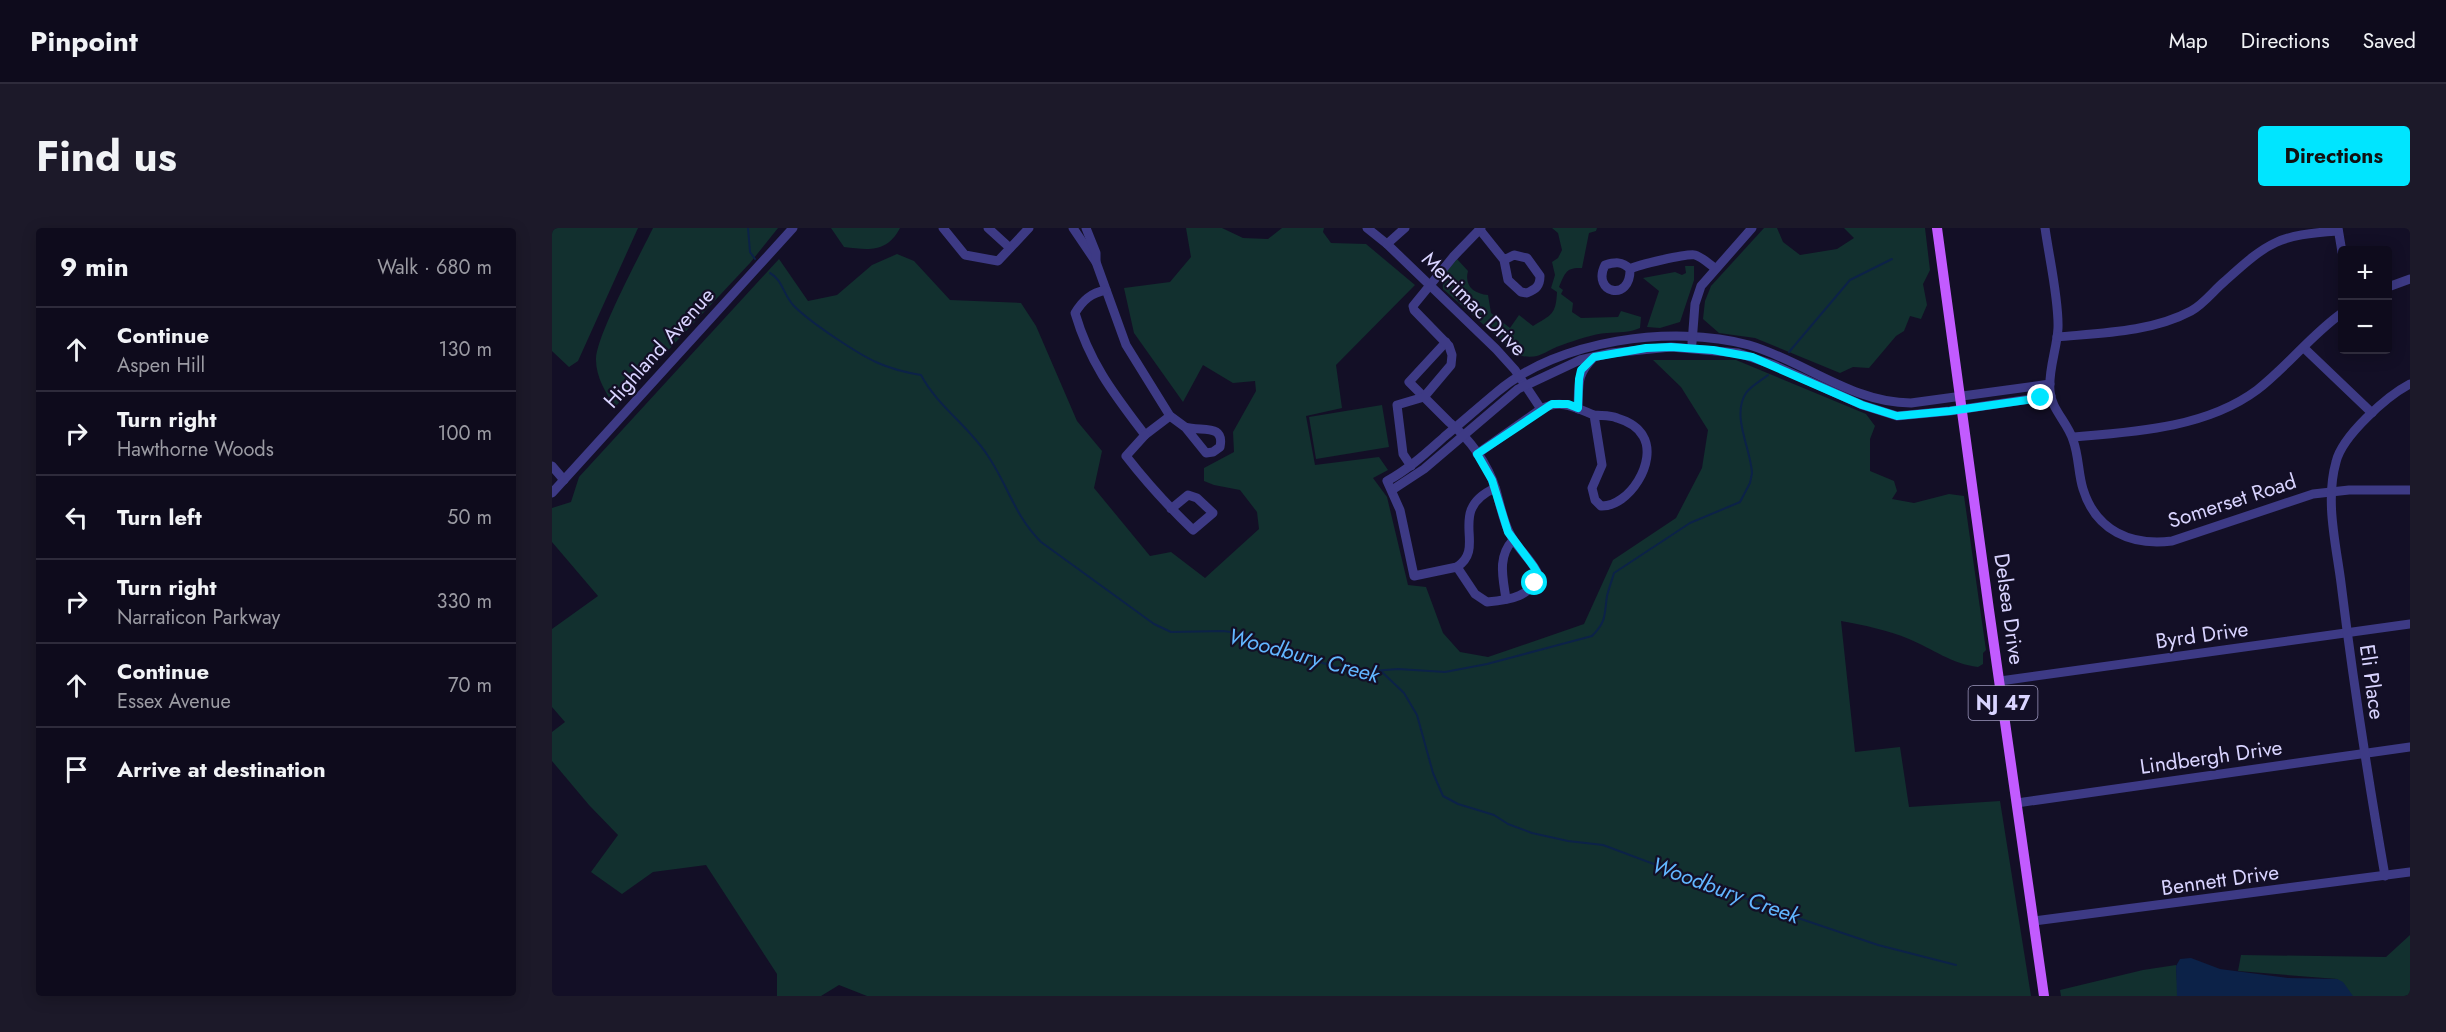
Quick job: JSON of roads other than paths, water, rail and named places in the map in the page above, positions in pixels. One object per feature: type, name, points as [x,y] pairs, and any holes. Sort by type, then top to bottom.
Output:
[{"type":"main road","name":"Delsea Drive","points":[[1937,228],[2044,996]]},
{"type":"street","name":"Highland Avenue","points":[[552,493],[793,228]]},
{"type":"street","points":[[943,228],[965,255],[998,261],[1029,228]]},
{"type":"street","points":[[988,228],[1010,248]]},
{"type":"street","points":[[1073,228],[1096,262],[1126,345],[1170,416],[1185,427]]},
{"type":"street","points":[[1086,228],[1095,249],[1096,262]]},
{"type":"street","name":"Merrimac Drive","points":[[1367,228],[1387,244],[1496,349],[1541,409]]},
{"type":"street","points":[[1387,244],[1405,228]]},
{"type":"street","points":[[1692,343],[1695,304],[1701,286],[1752,228]]},
{"type":"street","points":[[1495,489],[1480,497],[1470,509],[1469,547],[1465,562],[1458,567],[1414,576],[1400,510],[1387,481],[1411,466],[1519,377],[1565,354],[1590,346],[1640,338],[1692,343],[1738,353],[1886,414],[1908,415],[1962,410],[2051,396],[2050,384],[2058,324],[2045,228]]},
{"type":"street","points":[[1411,466],[1403,454],[1397,405],[1424,397],[1449,370],[1452,355],[1446,342],[1413,308],[1415,303],[1481,229],[1504,260],[1508,280],[1521,292],[1527,293],[1535,290],[1540,284],[1540,276],[1527,258],[1514,255],[1504,260]]},
{"type":"street","points":[[2057,337],[2165,321],[2194,309],[2250,258],[2276,241],[2289,236],[2338,229],[2342,246]]},
{"type":"street","points":[[1630,269],[1638,264],[1652,264],[1690,254],[1698,255],[1715,268]]},
{"type":"street","points":[[2392,286],[2410,279]]},
{"type":"street","points":[[1106,290],[1083,300],[1075,313],[1101,376],[1145,435]]},
{"type":"street","points":[[2073,437],[2157,428],[2195,420],[2213,413],[2255,391],[2338,317]]},
{"type":"street","points":[[1392,490],[1424,469],[1524,386],[1580,360],[1646,348],[1722,340],[1752,346],[1883,402],[1911,404],[1960,395],[2050,384]]},
{"type":"street","points":[[1446,342],[1409,382],[1463,435],[1477,454],[1495,489],[1508,532],[1537,572],[1535,583],[1529,591],[1506,599],[1487,602],[1475,594],[1458,567]]},
{"type":"street","points":[[2304,348],[2372,414]]},
{"type":"street","points":[[1578,408],[1581,370],[1594,357]]},
{"type":"street","name":"Eli Place","points":[[2385,876],[2364,753],[2330,492],[2336,459],[2350,437],[2372,414],[2410,384]]},
{"type":"street","name":"Somerset Road","points":[[2051,396],[2073,437],[2083,487],[2095,515],[2109,528],[2132,540],[2156,543],[2172,541],[2313,494],[2410,490]]},
{"type":"street","points":[[1477,454],[1541,409],[1552,404],[1568,404],[1594,415],[1615,417],[1632,425],[1643,434],[1646,443],[1646,459],[1641,476],[1623,497],[1608,507],[1601,506],[1595,500],[1592,488],[1602,465],[1602,452],[1597,441],[1594,415]]},
{"type":"street","points":[[1170,416],[1145,435],[1126,456],[1149,486],[1171,508]]},
{"type":"street","points":[[552,466],[564,480]]},
{"type":"street","points":[[1506,599],[1502,559],[1513,540]]},
{"type":"street","name":"Byrd Drive","points":[[2000,681],[2410,624]]},
{"type":"street","name":"Lindbergh Drive","points":[[2018,803],[2410,747]]},
{"type":"street","name":"Bennett Drive","points":[[2034,921],[2410,872]]},
{"type":"water","points":[[2191,958],[2220,969],[2288,978],[2337,979],[2343,982],[2353,996],[2177,996],[2176,966],[2180,959]]},
{"type":"waterway","name":"Woodbury Creek","points":[[748,228],[750,252],[755,259]]},
{"type":"waterway","points":[[1789,352],[1850,280],[1892,259]]},
{"type":"waterway","name":"Woodbury Creek","points":[[770,273],[778,280],[794,306],[831,335],[876,362],[896,370],[921,375],[936,397],[980,445],[995,467],[1024,522],[1041,542],[1154,624],[1171,632],[1239,633],[1248,644],[1285,651],[1345,670],[1360,672],[1398,669],[1445,672],[1487,664],[1592,636],[1603,622],[1614,573],[1690,523],[1740,502],[1750,483],[1752,473],[1741,422],[1742,402],[1748,390],[1768,375]]},
{"type":"waterway","name":"Woodbury Creek","points":[[1382,672],[1404,693],[1417,715],[1433,773],[1443,796],[1458,804],[1494,815],[1508,824],[1532,833],[1568,841],[1603,845],[1798,918],[1878,945],[1956,965]]}]
